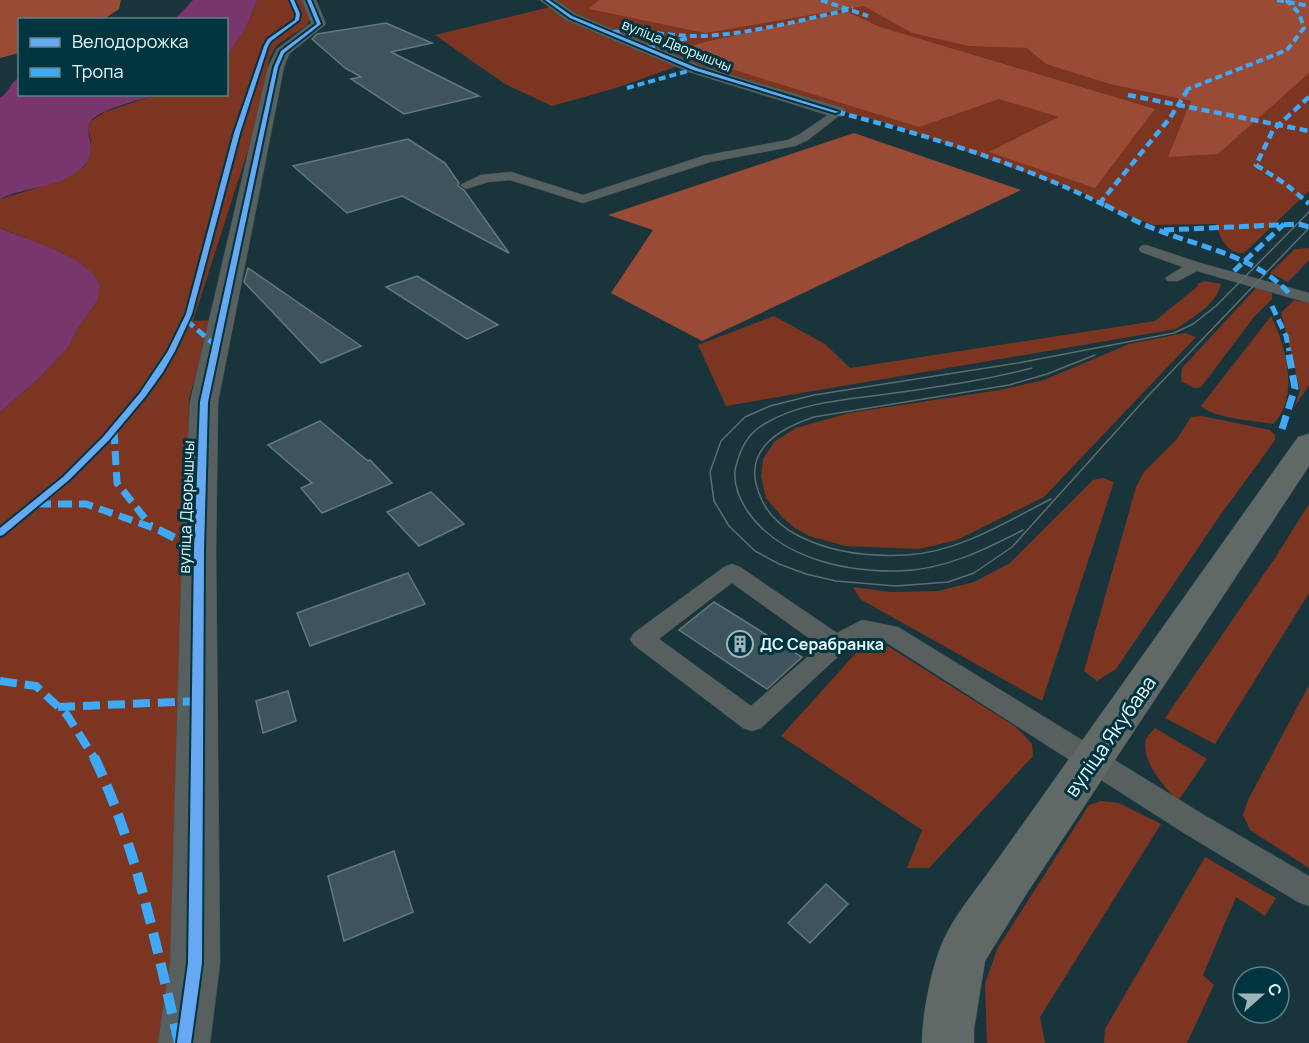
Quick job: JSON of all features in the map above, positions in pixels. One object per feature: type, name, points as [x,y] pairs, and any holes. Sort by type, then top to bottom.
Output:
[{"type":"main road","name":"вуліца Якубава","points":[[948,1043],[948,1029],[962,954],[1009,881],[1309,443]]},
{"type":"street","name":"вуліца Дворышчы","points":[[184,1043],[195,963],[199,549],[204,402],[276,67],[282,52],[319,24],[309,0]]},
{"type":"street","name":"вуліца Дворышчы","points":[[547,0],[571,17],[695,69],[837,112]]},
{"type":"lane","points":[[466,185],[486,178],[511,176],[583,199],[707,159],[791,143],[804,137],[837,112]]},
{"type":"lane","points":[[1146,249],[1195,266],[1309,298]]},
{"type":"lane","points":[[1173,278],[1195,266]]},
{"type":"lane","points":[[836,645],[732,572],[642,639],[752,721],[836,645],[862,629],[890,633],[1093,761],[1309,892]]},
{"type":"shaded area","points":[[0,0],[121,0],[119,9],[106,18],[18,18],[18,53],[0,58]]},
{"type":"shaded area","points":[[193,0],[257,0],[246,27],[228,54],[228,18],[176,18]]},
{"type":"shaded area","points":[[257,0],[304,0],[311,17],[307,25],[277,45],[269,59],[258,119],[193,321],[212,320],[189,399],[182,967],[172,1043],[0,1043],[0,412],[35,382],[68,348],[97,301],[89,272],[63,253],[0,228],[0,199],[63,180],[84,167],[89,158],[91,141],[88,128],[91,121],[105,112],[152,96],[228,96],[228,54],[246,27]]},
{"type":"shaded area","points":[[557,0],[1309,0],[1309,191],[1244,253],[1238,253],[1225,244],[1216,224],[1153,225],[1099,204],[1090,196],[896,126],[678,66],[616,88],[552,106],[505,84],[435,35],[554,6],[559,7]]},
{"type":"shaded area","points":[[599,0],[1309,0],[1309,73],[1218,154],[1168,157],[1191,101],[1110,84],[1046,64],[1027,48],[969,46],[912,33],[864,6],[705,33],[589,9]]},
{"type":"shaded area","points":[[839,13],[850,13],[880,27],[1155,109],[1095,188],[989,152],[1059,117],[999,99],[919,127],[673,51]]},
{"type":"shaded area","points":[[18,79],[18,96],[152,96],[111,109],[91,121],[88,131],[90,155],[82,168],[73,175],[53,184],[0,199],[0,98]]},
{"type":"shaded area","points":[[854,133],[1021,190],[702,341],[611,293],[653,230],[608,215]]},
{"type":"shaded area","points":[[0,228],[69,257],[92,274],[100,285],[97,301],[68,348],[35,382],[0,412]]},
{"type":"shaded area","points":[[1309,248],[1309,260],[1288,282],[1270,273],[1295,249]]},
{"type":"shaded area","points":[[1205,281],[1221,284],[1214,298],[1203,310],[1176,329],[726,406],[698,345],[774,316],[825,344],[850,368],[1155,321],[1198,286],[1197,284]]},
{"type":"shaded area","points":[[1257,287],[1272,293],[1272,299],[1254,317],[1201,387],[1194,388],[1181,381],[1182,368]]},
{"type":"shaded area","points":[[1294,300],[1309,303],[1309,385],[1295,406],[1300,390],[1281,313]]},
{"type":"shaded area","points":[[1271,316],[1277,328],[1288,371],[1286,400],[1273,424],[1224,416],[1201,406]]},
{"type":"shaded area","points":[[1185,333],[1196,337],[1044,497],[957,540],[919,549],[845,546],[809,536],[795,528],[766,498],[761,477],[763,459],[775,441],[796,428],[849,413],[1000,390],[1044,380],[1129,344]]},
{"type":"shaded area","points":[[1202,416],[1270,430],[1275,435],[1275,440],[1219,517],[1116,669],[1097,681],[1084,671],[1136,487],[1144,472],[1177,439],[1191,417]]},
{"type":"shaded area","points":[[1103,478],[1114,482],[1042,701],[860,599],[853,587],[890,592],[938,591],[974,582],[1010,563],[1093,480]]},
{"type":"shaded area","points":[[1309,504],[1309,593],[1215,744],[1165,718],[1275,558]]},
{"type":"shaded area","points":[[866,642],[889,647],[1016,727],[1032,744],[1033,756],[929,868],[907,868],[922,830],[781,736]]},
{"type":"shaded area","points":[[1309,685],[1309,868],[1250,830],[1243,815],[1248,800]]},
{"type":"shaded area","points":[[1155,728],[1207,759],[1178,801],[1154,773],[1146,756],[1146,739]]},
{"type":"shaded area","points":[[1101,801],[1119,803],[1161,824],[1040,1017],[1045,1043],[987,1043],[985,984],[997,949],[1089,805]]},
{"type":"shaded area","points":[[1205,857],[1276,898],[1265,916],[1236,897],[1203,975],[1214,985],[1187,1043],[1104,1043],[1105,1029]]},
{"type":"building","points":[[386,23],[432,43],[391,52],[479,96],[404,114],[351,79],[361,77],[345,68],[312,39],[317,34]]},
{"type":"building","points":[[408,139],[445,163],[459,183],[458,186],[464,190],[509,253],[402,196],[347,213],[293,166]]},
{"type":"building","points":[[248,268],[361,346],[321,363],[244,282]]},
{"type":"building","points":[[417,276],[498,325],[467,339],[386,287]]},
{"type":"building","points":[[320,421],[368,461],[370,460],[392,483],[322,513],[301,488],[312,483],[268,445]]},
{"type":"building","points":[[431,492],[464,524],[419,546],[387,512]]},
{"type":"building","points":[[408,573],[425,604],[310,646],[297,613]]},
{"type":"building","name":"ДС Серабранка","points":[[714,602],[802,657],[767,689],[679,630]]},
{"type":"building","points":[[288,691],[296,721],[263,733],[256,701]]},
{"type":"building","points":[[394,851],[413,912],[344,941],[328,876]]},
{"type":"building","points":[[826,884],[848,904],[810,943],[788,923]]},
{"type":"tram line","points":[[1309,212],[1216,306],[1193,324],[1174,333],[1018,363],[814,395],[770,406],[745,417],[721,441],[710,472],[714,501],[729,526],[755,551],[779,564],[806,574],[836,581],[896,586],[948,582],[974,573],[1012,547],[1148,396],[1309,228]]},
{"type":"tram line","points":[[1051,499],[982,534],[945,548],[907,555],[852,553],[812,542],[782,525],[768,510],[761,498],[755,468],[758,456],[775,436],[814,417],[1009,385],[1047,374],[1095,355]]},
{"type":"tram line","points":[[1023,530],[963,558],[916,570],[878,571],[835,565],[794,550],[776,540],[760,526],[740,499],[736,489],[735,472],[740,453],[750,436],[766,423],[793,411],[822,403],[956,384],[1032,368]]},
{"type":"marked path","points":[[821,0],[868,16]]},
{"type":"marked path","points":[[1277,0],[1309,6]]},
{"type":"marked path","points":[[1099,204],[1170,118],[1188,89],[1287,50],[1304,28],[1299,13],[1286,0]]},
{"type":"marked path","points":[[613,32],[635,31],[688,36],[718,35],[757,30],[853,9]]},
{"type":"marked path","points":[[648,48],[689,38]]},
{"type":"marked path","points":[[627,88],[695,69]]},
{"type":"marked path","points":[[1128,95],[1309,131]]},
{"type":"marked path","points":[[1309,97],[1273,130],[1256,165],[1287,185],[1309,204]]},
{"type":"marked path","points":[[837,112],[949,145],[1059,184],[1154,229],[1245,261],[1262,270],[1289,293]]},
{"type":"marked path","points":[[1234,271],[1284,224]]},
{"type":"marked path","points":[[1164,230],[1299,224],[1309,227]]},
{"type":"marked path","points":[[1272,306],[1286,336],[1295,388],[1282,429]]},
{"type":"marked path","points":[[186,320],[216,346]]},
{"type":"marked path","points":[[114,430],[117,483],[151,526]]},
{"type":"marked path","points":[[37,504],[86,504],[151,526],[199,550]]},
{"type":"marked path","points":[[0,681],[23,682],[36,686],[67,715],[92,753],[114,799],[132,849],[179,1043]]},
{"type":"marked path","points":[[58,707],[198,701]]},
{"type":"cycle path","points":[[0,533],[86,459],[143,395],[167,358],[189,314],[237,133],[266,46],[269,40],[297,20],[298,14],[292,0]]},
{"type":"cycle path","points":[[184,1043],[195,963],[199,550],[204,402],[276,67],[282,52],[319,24],[309,0]]},
{"type":"cycle path","points":[[547,0],[571,17],[695,69],[837,112]]},
{"type":"place","name":"ДС Серабранка","points":[[740,644]]}]
